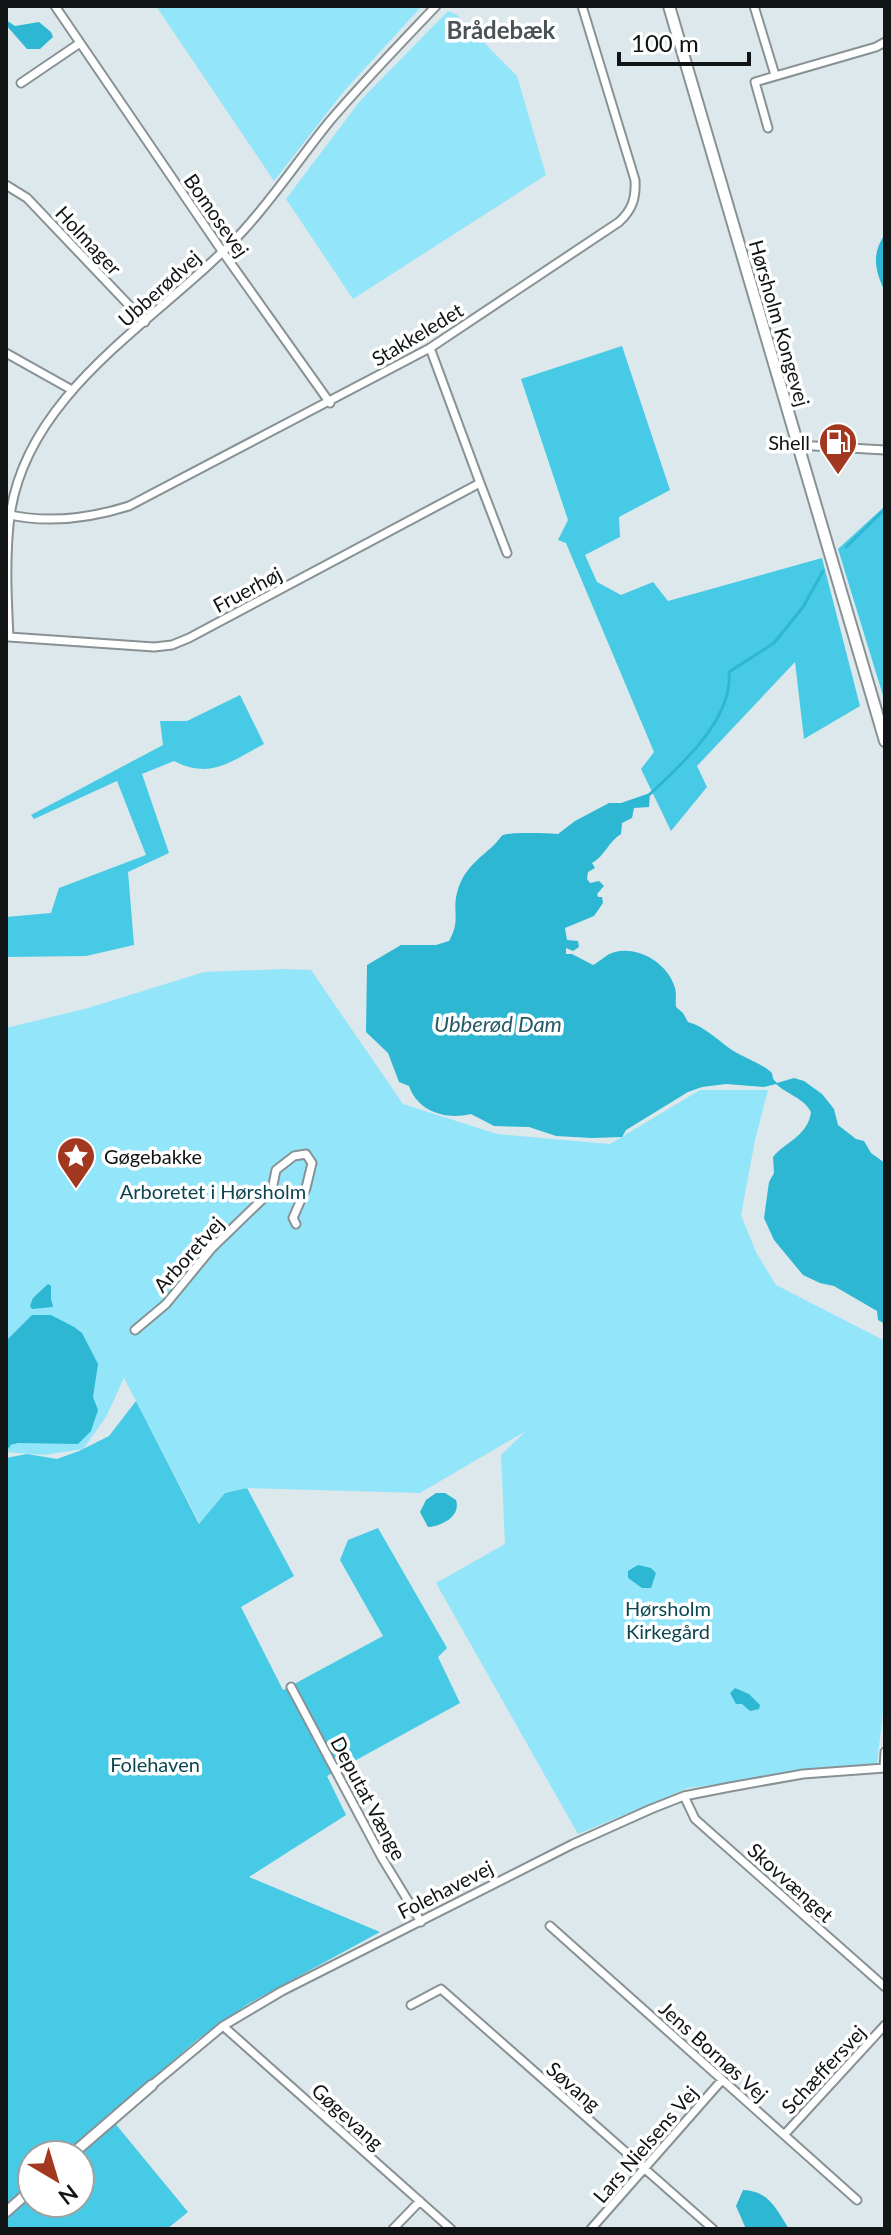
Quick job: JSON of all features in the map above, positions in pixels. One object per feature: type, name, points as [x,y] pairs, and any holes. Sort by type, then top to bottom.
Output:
[{"type":"main road","name":"Hørsholm Kongevej","points":[[669,6],[885,741]]},
{"type":"street","name":"Bomosevej","points":[[55,6],[330,403]]},
{"type":"street","name":"Ubberødvej","points":[[9,637],[6,591],[8,514],[34,444],[72,390],[258,214],[354,94],[436,6]]},
{"type":"street","name":"Stakkeledet","points":[[8,514],[44,520],[77,518],[129,506],[430,348],[619,222],[632,208],[635,180],[582,6]]},
{"type":"street","points":[[754,6],[775,75]]},
{"type":"street","points":[[768,128],[755,82],[885,42]]},
{"type":"street","points":[[21,83],[80,43]]},
{"type":"street","name":"Holmager","points":[[6,185],[27,198],[145,322]]},
{"type":"street","points":[[430,348],[507,553]]},
{"type":"street","points":[[6,353],[72,390]]},
{"type":"street","points":[[797,445],[885,450]]},
{"type":"street","name":"Fruerhøj","points":[[9,637],[154,647],[172,645],[480,483]]},
{"type":"street","name":"Arboretvej","points":[[135,1330],[166,1304],[212,1248],[272,1190],[276,1170],[294,1156],[306,1154],[312,1163],[306,1188],[293,1218],[296,1224]]},
{"type":"street","name":"Deputat Vænge","points":[[291,1687],[382,1858],[421,1922]]},
{"type":"street","points":[[884,1768],[885,1752]]},
{"type":"street","name":"Folehavevej","points":[[90,2139],[223,2026],[282,1991],[573,1844],[684,1796],[803,1774],[884,1768]]},
{"type":"street","name":"Skovvænget","points":[[684,1796],[695,1819],[885,1987]]},
{"type":"street","name":"Jens Bornøs Vej","points":[[550,1926],[857,2200]]},
{"type":"street","points":[[340,1950],[346,1959]]},
{"type":"street","name":"Søvang","points":[[411,2005],[441,1989],[713,2229]]},
{"type":"street","name":"Schæffersvej","points":[[784,2135],[885,2025]]},
{"type":"street","name":"Gøgevang","points":[[223,2026],[451,2229]]},
{"type":"street","name":"Lars Nielsens Vej","points":[[591,2229],[722,2080]]},
{"type":"street","points":[[393,2229],[420,2201]]},
{"type":"green space","points":[[156,6],[422,6],[344,91],[274,181]]},
{"type":"green space","points":[[448,11],[457,15],[517,76],[546,175],[353,299],[286,199],[360,101]]},
{"type":"green space","points":[[622,346],[670,490],[619,517],[620,537],[585,555],[597,582],[621,595],[653,582],[668,601],[822,558],[860,706],[804,739],[795,662],[697,766],[707,787],[671,831],[641,769],[654,752],[566,543],[558,540],[568,520],[521,379]]},
{"type":"green space","points":[[885,506],[885,702],[838,549]]},
{"type":"green space","points":[[240,695],[264,744],[220,766],[199,769],[174,761],[142,774],[169,853],[128,872],[134,945],[86,956],[6,957],[6,917],[51,913],[59,888],[146,855],[117,781],[34,819],[31,815],[163,745],[160,721],[187,721]]},
{"type":"green space","name":"Arboretet i Hørsholm","points":[[311,970],[403,1104],[497,1134],[610,1144],[700,1090],[768,1090],[741,1215],[756,1252],[776,1285],[885,1341],[885,1694],[877,1764],[778,1773],[688,1788],[578,1834],[436,1583],[505,1544],[501,1455],[526,1431],[420,1493],[247,1488],[225,1493],[200,1524],[124,1378],[106,1417],[83,1449],[44,1455],[6,1452],[6,1028],[88,1008],[204,972]]},
{"type":"green space","name":"Folehaven","points":[[136,1401],[199,1524],[225,1493],[247,1488],[294,1576],[241,1607],[283,1690],[383,1636],[340,1560],[348,1540],[378,1528],[447,1648],[438,1657],[460,1703],[327,1776],[346,1815],[249,1877],[380,1932],[248,2004],[198,2039],[109,2116],[188,2212],[167,2229],[6,2229],[6,1458],[27,1454],[57,1459],[109,1436]]},
{"type":"water","points":[[6,20],[15,26],[39,22],[53,37],[40,49],[27,49],[6,25]]},
{"type":"water","points":[[885,234],[885,292],[876,256]]},
{"type":"water","name":"Ubberød Dam","points":[[650,793],[649,807],[634,808],[632,818],[622,823],[621,834],[592,863],[595,868],[588,872],[587,879],[590,883],[599,881],[604,886],[597,894],[602,897],[603,903],[594,916],[565,928],[567,940],[578,941],[579,947],[573,951],[566,948],[566,954],[593,965],[612,953],[634,952],[660,964],[676,991],[676,1007],[688,1022],[768,1070],[777,1083],[794,1078],[804,1081],[822,1094],[834,1109],[838,1125],[856,1139],[864,1141],[871,1153],[885,1163],[885,1324],[878,1320],[877,1311],[834,1286],[803,1275],[774,1240],[764,1218],[769,1182],[774,1173],[773,1157],[801,1133],[811,1112],[804,1103],[776,1084],[764,1087],[726,1084],[702,1087],[688,1092],[626,1130],[622,1137],[556,1136],[529,1127],[494,1126],[471,1114],[443,1115],[426,1108],[409,1086],[399,1082],[388,1053],[366,1032],[367,965],[401,945],[436,945],[449,941],[455,927],[456,899],[463,877],[502,836],[558,834],[609,803],[621,803]]},
{"type":"water","points":[[48,1284],[51,1286],[53,1307],[32,1309],[33,1298]]},
{"type":"water","points":[[32,1315],[51,1315],[74,1327],[82,1333],[98,1364],[93,1397],[98,1410],[91,1431],[78,1444],[18,1443],[6,1446],[6,1341]]},
{"type":"water","points":[[436,1493],[445,1493],[456,1500],[456,1511],[445,1522],[428,1527],[420,1512],[426,1500]]},
{"type":"water","points":[[638,1565],[651,1568],[656,1573],[651,1588],[642,1588],[628,1578],[628,1571]]},
{"type":"water","points":[[735,1688],[749,1694],[760,1705],[759,1709],[750,1711],[742,1704],[736,1704],[730,1693]]},
{"type":"water","points":[[743,2190],[766,2198],[789,2229],[746,2229],[736,2206]]},
{"type":"waterway","points":[[846,547],[885,509]]},
{"type":"waterway","points":[[650,794],[690,755],[714,723],[723,707],[729,672],[774,643],[803,607],[823,571]]},
{"type":"waterway","points":[[6,1449],[9,1445]]},
{"type":"place","name":"Shell","points":[[838,476]]},
{"type":"place","name":"Gøgebakke","points":[[76,1190]]},
{"type":"district","name":"Brådebæk","points":[[501,29]]},
{"type":"park label","name":"Hørsholm Kirkegård","points":[[668,1620]]}]
